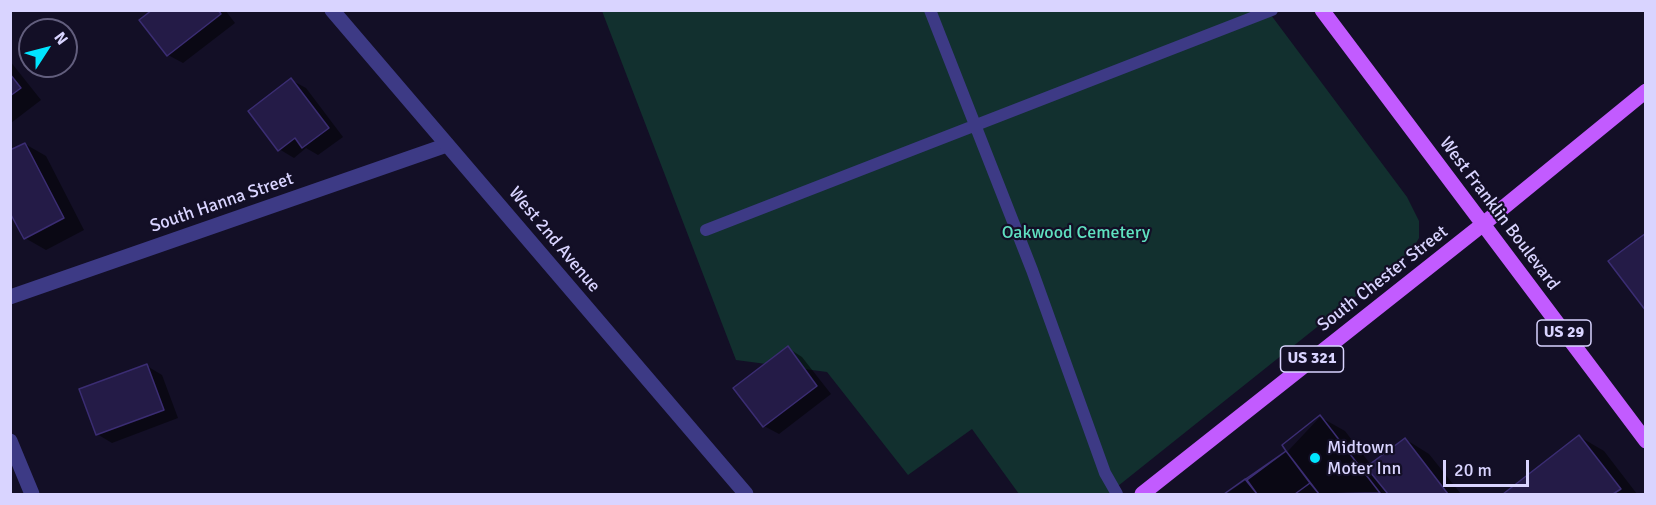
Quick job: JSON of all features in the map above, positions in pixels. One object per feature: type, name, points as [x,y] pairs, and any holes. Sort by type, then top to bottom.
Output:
[{"type":"main road","name":"West Franklin Boulevard","points":[[1322,10],[1646,441]]},
{"type":"main road","name":"South Chester Street","points":[[1142,495],[1482,225],[1646,91]]},
{"type":"street","name":"West 2nd Avenue","points":[[332,10],[746,495]]},
{"type":"street","name":"South Hanna Street","points":[[10,297],[447,145]]},
{"type":"street","points":[[10,441],[32,495]]},
{"type":"lane","points":[[930,10],[1032,270],[1105,473],[1117,495]]},
{"type":"lane","points":[[706,230],[1272,10]]},
{"type":"green space","name":"Oakwood Cemetery","points":[[602,11],[1268,11],[1407,197],[1419,221],[1419,238],[1412,250],[1401,260],[1108,494],[1019,494],[972,429],[908,475],[827,372],[736,360]]},
{"type":"building","points":[[152,10],[218,10],[221,14],[167,56],[139,20]]},
{"type":"building","points":[[10,74],[21,88],[10,96]]},
{"type":"building","points":[[291,78],[329,128],[302,148],[295,138],[278,151],[248,111]]},
{"type":"building","points":[[25,143],[64,218],[24,239],[10,213],[10,150]]},
{"type":"building","points":[[1646,233],[1646,311],[1608,261]]},
{"type":"building","points":[[788,346],[817,386],[763,427],[733,388]]},
{"type":"building","points":[[147,364],[164,410],[96,435],[79,389]]},
{"type":"building","name":"Midtown Moter Inn","points":[[1320,415],[1380,493],[1319,494],[1310,483],[1295,494],[1224,494],[1286,451],[1282,445]]},
{"type":"building","name":"Midtown Moter Inn","points":[[1320,415],[1380,493],[1319,494],[1282,445]]},
{"type":"building","points":[[1579,435],[1621,489],[1613,494],[1503,494]]},
{"type":"building","points":[[1405,438],[1448,494],[1388,494],[1366,467]]},
{"type":"building","points":[[1286,451],[1310,483],[1295,494],[1257,494],[1247,480]]},
{"type":"building","points":[[1245,479],[1257,494],[1224,494]]},
{"type":"place","name":"Midtown Moter Inn","points":[[1315,458]]}]
